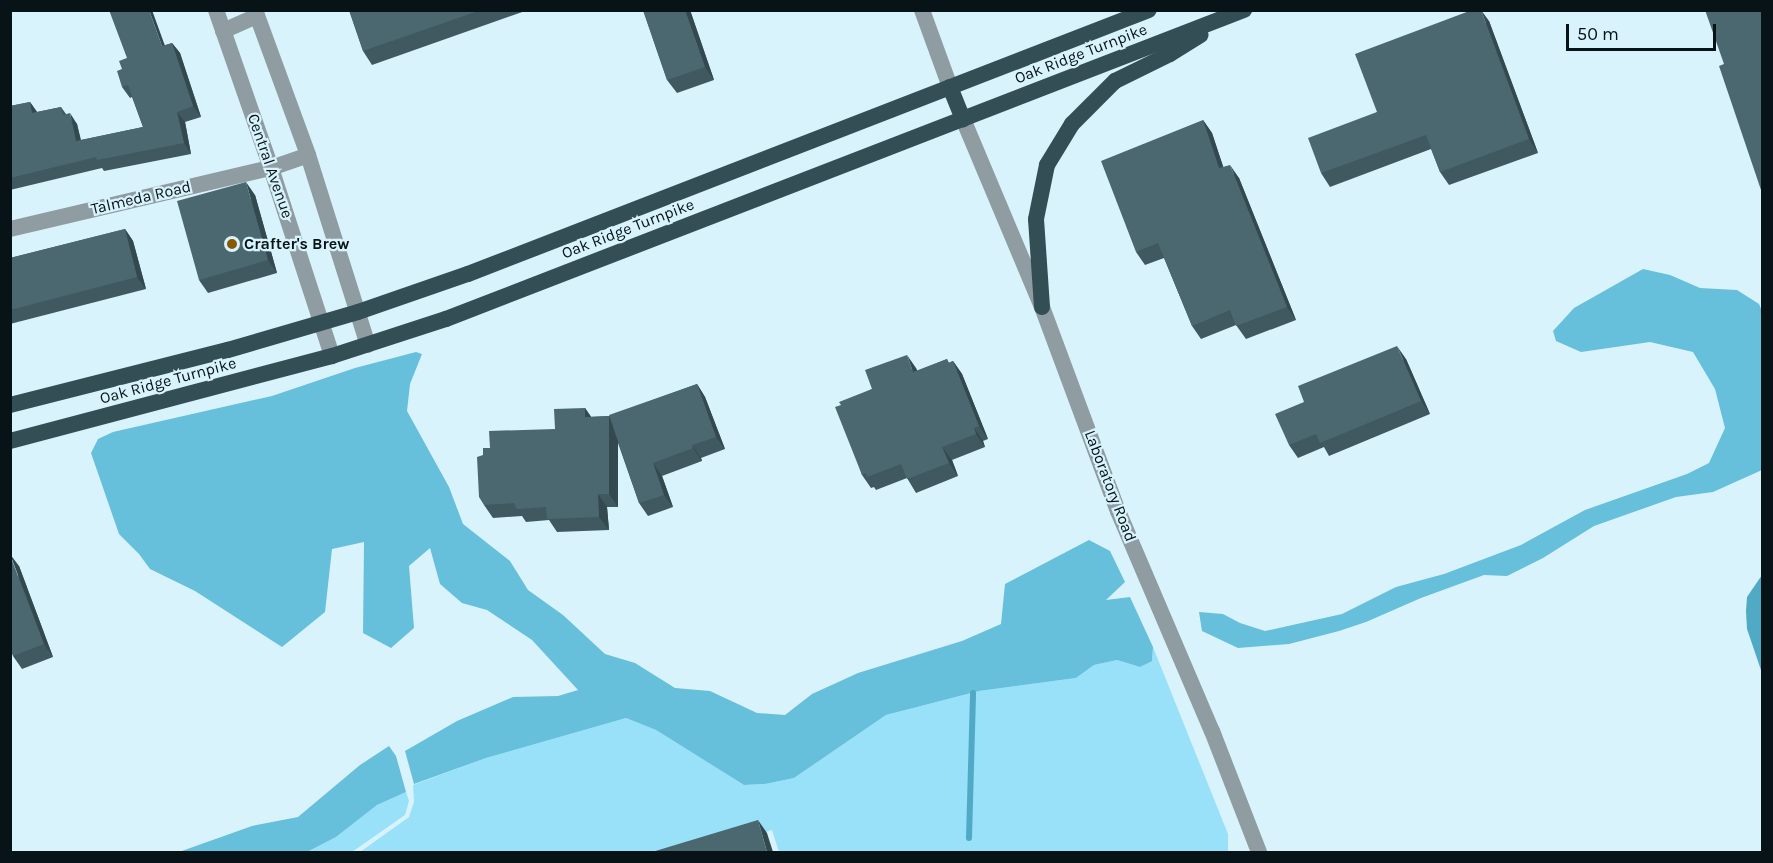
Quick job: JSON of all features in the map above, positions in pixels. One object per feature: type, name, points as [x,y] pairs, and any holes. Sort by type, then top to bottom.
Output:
[{"type":"highway","name":"Oak Ridge Turnpike","points":[[10,405],[228,350],[358,312],[468,274],[1149,10]]},
{"type":"highway","name":"Oak Ridge Turnpike","points":[[10,441],[332,356],[447,318],[1239,12]]},
{"type":"highway","points":[[1042,307],[1036,219],[1047,165],[1072,124],[1114,81],[1170,54],[1239,12]]},
{"type":"highway","points":[[950,87],[963,119]]},
{"type":"street","name":"Central Avenue","points":[[216,10],[271,168],[332,356]]},
{"type":"street","points":[[922,10],[950,87]]},
{"type":"street","points":[[223,31],[256,13],[308,155],[368,345]]},
{"type":"street","name":"Laboratory Road","points":[[963,119],[1042,307],[1118,511],[1212,731],[1259,852]]},
{"type":"street","name":"Talmeda Road","points":[[10,228],[271,168],[308,155]]},
{"type":"shaded area","points":[[1643,269],[1670,275],[1700,288],[1737,290],[1759,304],[1762,311],[1762,470],[1713,492],[1676,497],[1594,526],[1543,558],[1507,576],[1484,575],[1339,631],[1289,644],[1238,648],[1202,631],[1199,612],[1223,614],[1240,623],[1265,631],[1342,614],[1396,587],[1444,574],[1521,545],[1585,510],[1687,474],[1709,463],[1725,428],[1715,389],[1693,352],[1650,342],[1581,352],[1556,341],[1553,331],[1574,308]]},
{"type":"shaded area","points":[[416,352],[422,354],[410,384],[407,411],[449,487],[463,524],[510,561],[528,590],[563,615],[605,654],[635,663],[675,688],[710,691],[757,713],[785,715],[812,694],[858,673],[962,641],[1001,624],[1005,584],[1089,540],[1110,551],[1125,582],[1106,600],[1130,597],[1153,647],[1152,661],[1140,667],[1117,660],[1094,665],[1076,678],[979,691],[886,715],[794,778],[765,784],[744,785],[656,730],[626,718],[486,758],[414,784],[405,751],[457,721],[513,697],[558,696],[578,690],[532,640],[487,610],[462,603],[440,584],[430,548],[409,566],[414,628],[391,648],[363,633],[364,542],[332,549],[325,612],[282,647],[195,591],[150,569],[119,534],[91,453],[98,439],[113,432],[272,396],[355,368]]},
{"type":"shaded area","points":[[1762,575],[1762,673],[1747,629],[1746,611],[1747,597]]},
{"type":"shaded area","points":[[1153,647],[1228,834],[1228,852],[779,852],[772,830],[702,852],[360,852],[409,817],[414,802],[413,785],[486,758],[626,718],[656,730],[744,785],[765,784],[794,778],[886,715],[979,691],[1076,678],[1094,665],[1117,660],[1140,667],[1152,660]]},
{"type":"shaded area","points":[[389,746],[396,756],[406,792],[377,805],[336,837],[307,852],[179,852],[252,826],[298,817],[360,765]]},
{"type":"shaded area","points":[[406,792],[409,801],[405,815],[352,852],[307,852],[336,837],[377,805]]},
{"type":"building","points":[[109,10],[149,10],[162,46],[172,43],[193,106],[177,112],[184,143],[97,160],[96,157],[10,178],[10,106],[30,102],[32,113],[61,107],[63,115],[70,113],[76,141],[143,127],[128,85],[122,87],[117,71],[122,69],[119,61],[127,58]]},
{"type":"building","points":[[349,10],[481,10],[363,51]]},
{"type":"building","points":[[643,10],[685,10],[705,67],[667,80]]},
{"type":"building","points":[[1472,10],[1481,10],[1529,139],[1440,172],[1426,135],[1321,173],[1308,138],[1377,112],[1355,54]]},
{"type":"building","points":[[1705,10],[1762,10],[1761,190],[1719,66],[1724,64]]},
{"type":"building","points":[[1203,120],[1219,168],[1230,165],[1287,307],[1236,326],[1230,310],[1192,326],[1158,243],[1136,252],[1101,161]]},
{"type":"building","name":"Crafter's Brew","points":[[246,182],[268,260],[199,280],[177,201]]},
{"type":"building","points":[[125,229],[137,277],[10,310],[10,258]]},
{"type":"building","points":[[1397,346],[1421,401],[1320,443],[1316,434],[1289,445],[1275,414],[1304,402],[1298,386]]},
{"type":"building","points":[[907,355],[913,372],[947,359],[948,363],[953,361],[979,426],[974,428],[976,434],[942,447],[949,463],[907,479],[901,464],[867,477],[866,473],[862,475],[835,407],[841,405],[839,402],[872,389],[865,370]]},
{"type":"building","points":[[697,384],[716,437],[653,463],[664,495],[639,503],[609,415]]},
{"type":"building","points":[[585,408],[585,417],[609,416],[609,494],[598,494],[599,517],[547,519],[546,507],[517,509],[514,503],[484,505],[479,497],[477,457],[483,455],[483,448],[490,448],[489,431],[555,429],[554,409]]},
{"type":"building","points":[[10,555],[44,644],[13,656],[10,649]]},
{"type":"building","points":[[758,820],[767,852],[652,852]]},
{"type":"waterway","points":[[969,838],[973,693]]},
{"type":"place","name":"Crafter's Brew","points":[[232,244]]}]
